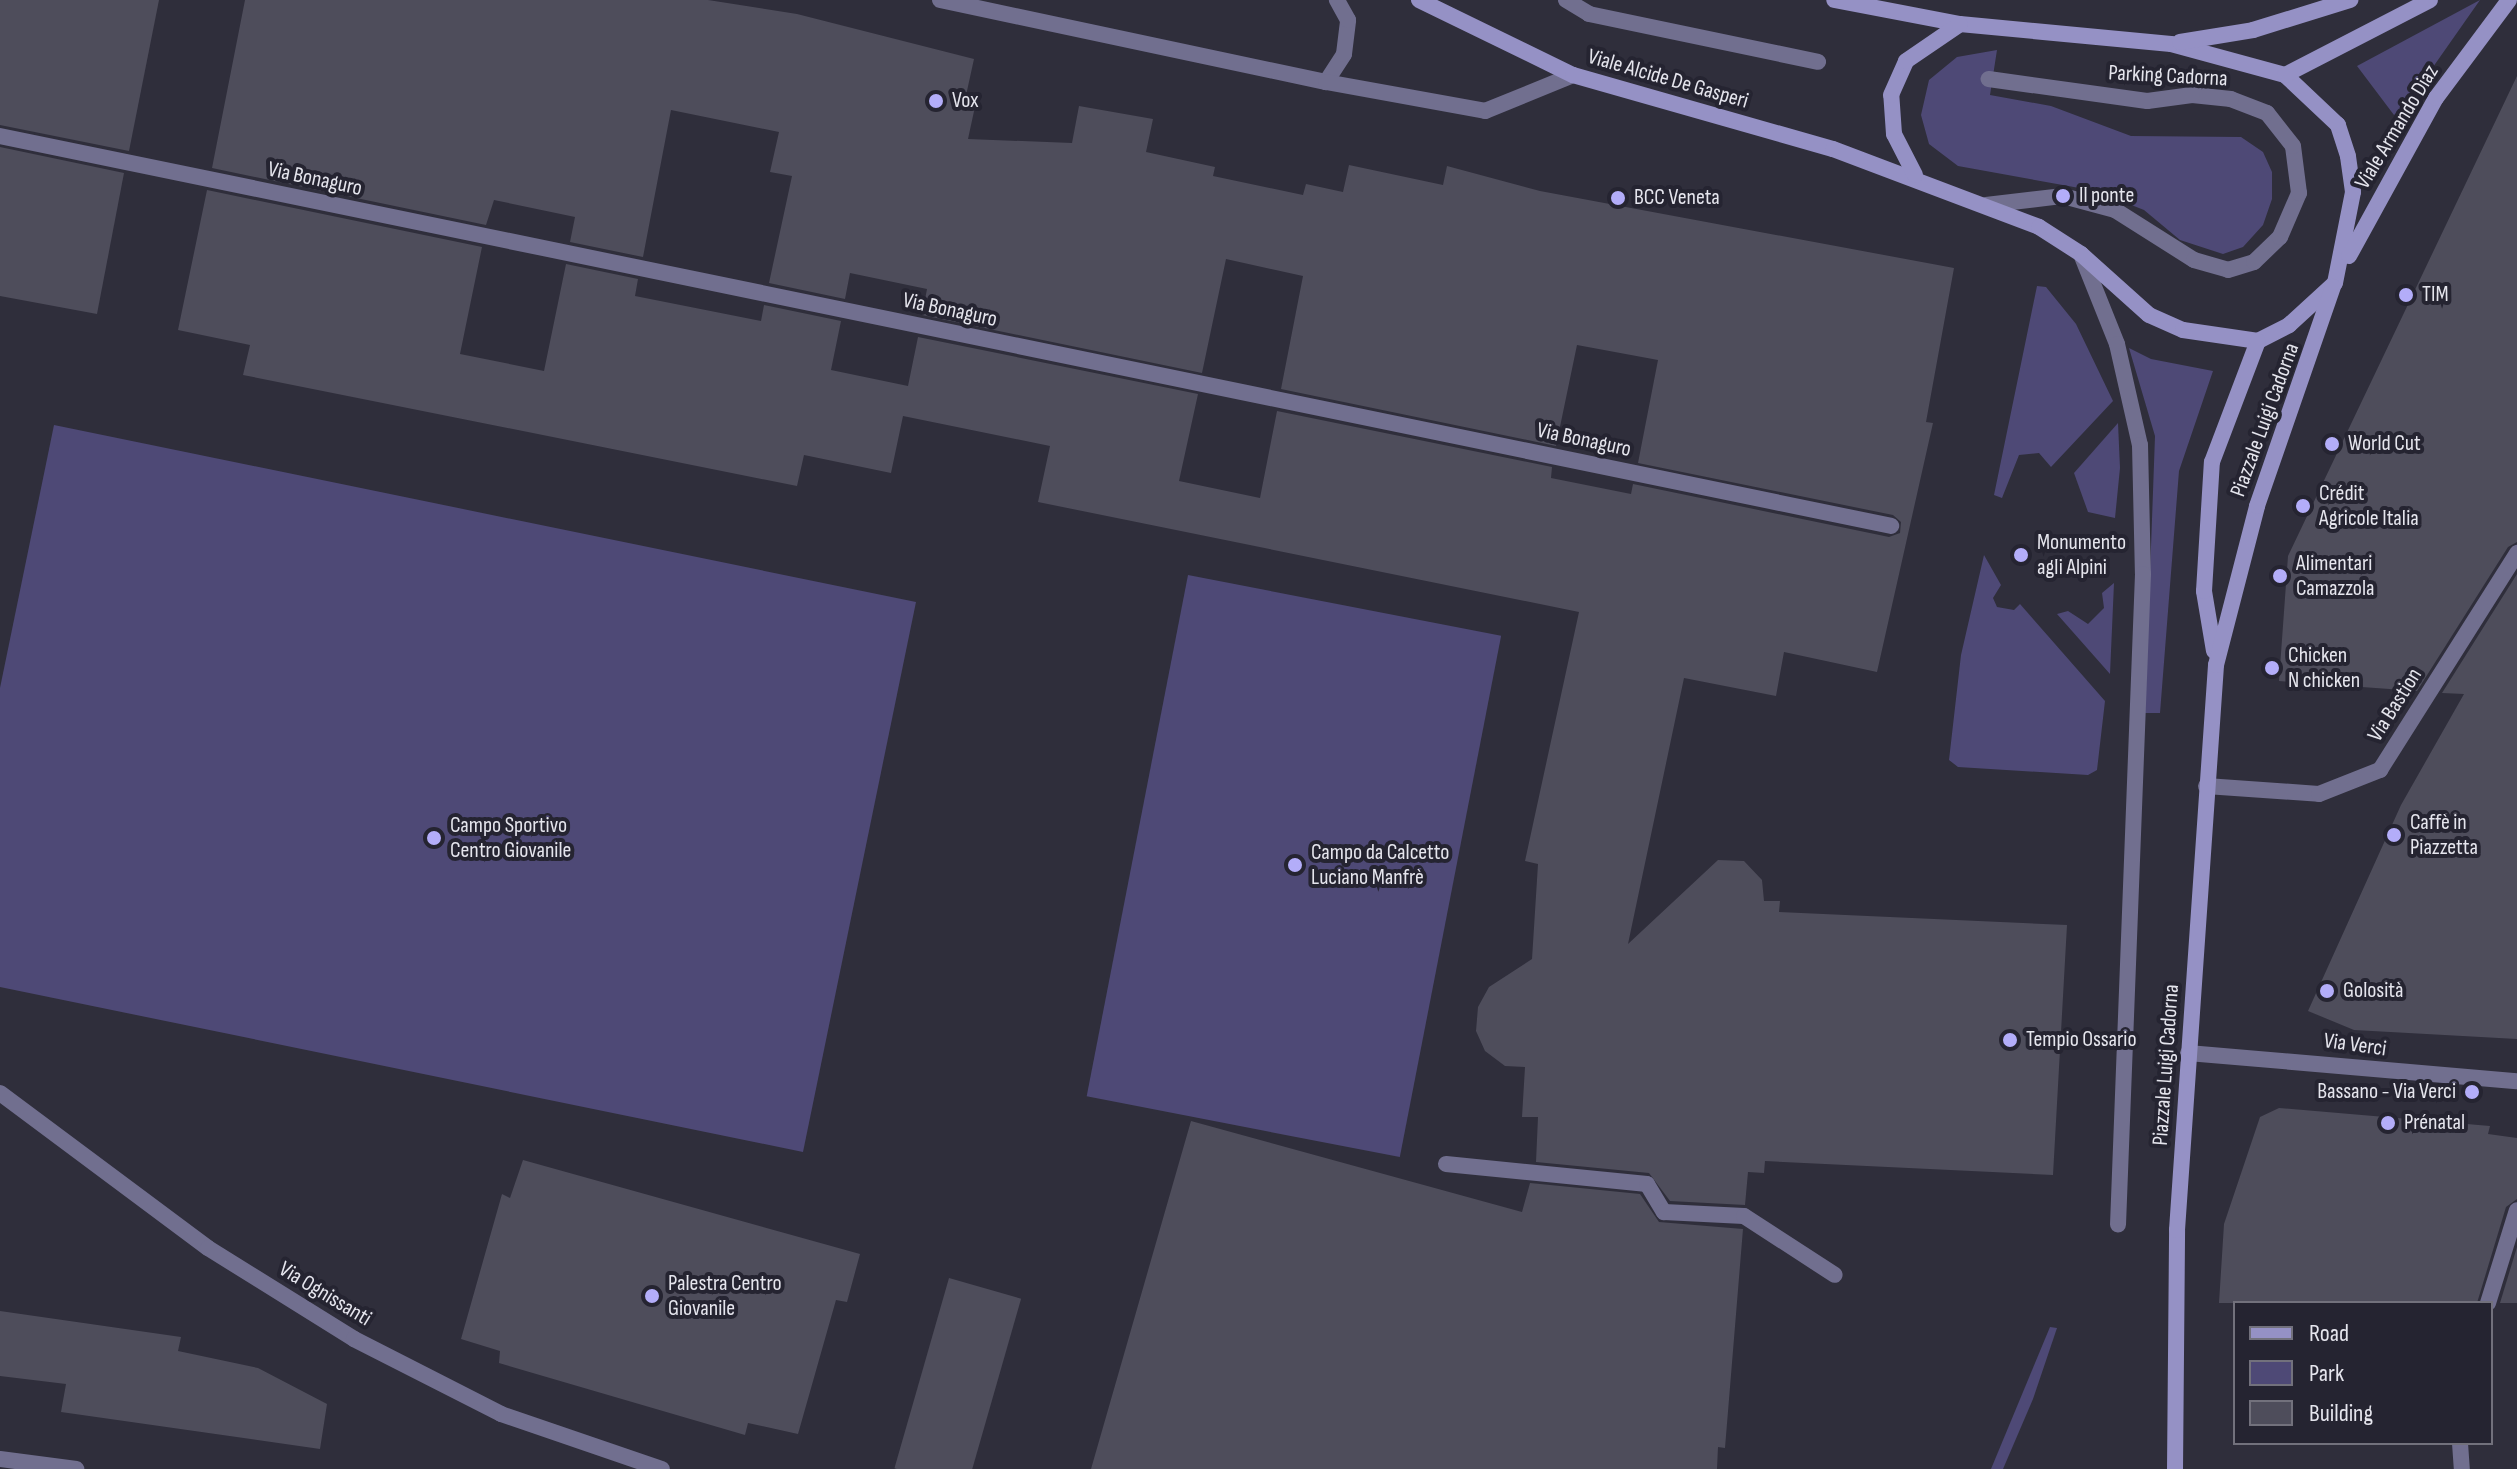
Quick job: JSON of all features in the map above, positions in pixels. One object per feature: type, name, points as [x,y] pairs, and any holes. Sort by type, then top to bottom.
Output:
[{"type":"main road","name":"Viale Alcide De Gasperi","points":[[1419,0],[1573,75],[1915,175]]},
{"type":"main road","points":[[1834,0],[1960,24]]},
{"type":"main road","points":[[2171,44],[2253,30],[2350,0]]},
{"type":"main road","points":[[2285,75],[2430,0]]},
{"type":"main road","name":"Viale Armando Diaz","points":[[2335,283],[2436,98],[2509,0]]},
{"type":"main road","points":[[1915,175],[1894,134],[1891,95],[1906,61],[1960,24]]},
{"type":"main road","name":"Piazzale Luigi Cadorna","points":[[1960,24],[2171,44],[2285,75],[2338,125],[2348,156],[2353,192],[2335,283],[2257,506],[2216,665],[2177,1230],[2175,1469]]},
{"type":"main road","name":"Piazzale Luigi Cadorna","points":[[1915,175],[2039,227],[2081,254],[2149,315],[2183,330],[2258,341],[2289,325],[2335,283]]},
{"type":"main road","name":"Piazzale Luigi Cadorna","points":[[2216,665],[2204,591],[2212,462],[2258,341]]},
{"type":"street","points":[[940,0],[1326,82],[1485,111],[1573,75]]},
{"type":"street","points":[[1326,82],[1344,54],[1348,20],[1337,0]]},
{"type":"street","points":[[1566,0],[1589,14],[1818,62]]},
{"type":"street","name":"Parking Cadorna","points":[[1986,205],[2076,200],[2115,210],[2194,260],[2228,270],[2254,262],[2280,237],[2299,193],[2293,146],[2267,113],[2231,99],[2192,95],[2147,101],[1989,79]]},
{"type":"street","name":"Via Bonaguro","points":[[0,136],[1891,526]]},
{"type":"street","points":[[2081,254],[2117,344],[2140,445],[2143,574],[2118,1225]]},
{"type":"street","name":"Via Bastion","points":[[2206,786],[2319,794],[2380,770],[2517,553]]},
{"type":"street","name":"Via Verci","points":[[2188,1053],[2517,1081]]},
{"type":"street","name":"Via Ognissanti","points":[[0,1093],[208,1248],[354,1339],[501,1414],[662,1469]]},
{"type":"street","points":[[1446,1164],[1647,1184],[1664,1212],[1744,1216],[1835,1275]]},
{"type":"street","points":[[2489,1301],[2517,1210]]},
{"type":"street","points":[[2460,1445],[2462,1469]]},
{"type":"street","points":[[0,1459],[76,1469]]},
{"type":"green space","points":[[2480,0],[2419,87],[2397,119],[2357,66]]},
{"type":"green space","points":[[1997,50],[1990,95],[2051,106],[2131,136],[2241,137],[2263,152],[2272,172],[2272,199],[2263,225],[2243,247],[2223,254],[2180,240],[2144,210],[2096,191],[1958,166],[1929,144],[1921,115],[1929,80],[1957,57]]},
{"type":"green space","points":[[2037,286],[2046,287],[2076,324],[2113,401],[2051,467],[2039,453],[2019,455],[2002,498],[1994,495]]},
{"type":"green space","points":[[2129,348],[2151,359],[2213,371],[2179,471],[2160,713],[2145,713],[2155,436]]},
{"type":"green space","points":[[2118,423],[2120,468],[2115,518],[2088,512],[2074,473]]},
{"type":"green space","name":"Campo Sportivo Centro Giovanile","points":[[54,425],[916,602],[803,1152],[0,987],[0,688]]},
{"type":"green space","points":[[1984,555],[2001,585],[1993,598],[1997,607],[2014,610],[2020,604],[2105,701],[2097,770],[2088,775],[1958,767],[1949,760],[1961,655]]},
{"type":"green space","name":"Campo da Calcetto Luciano Manfrè","points":[[1188,575],[1501,636],[1400,1157],[1087,1096]]},
{"type":"green space","points":[[2114,583],[2110,674],[2057,614],[2068,611],[2088,624],[2104,608],[2102,593]]},
{"type":"green space","points":[[2050,1327],[2057,1328],[2033,1399],[2003,1469],[1991,1469]]},
{"type":"building","points":[[0,0],[159,0],[129,151],[0,125]]},
{"type":"building","points":[[245,0],[708,0],[797,14],[974,59],[965,100],[976,102],[968,139],[1072,143],[1079,106],[1153,119],[1146,152],[1215,167],[1213,176],[1303,195],[1306,184],[1343,192],[1349,165],[1443,185],[1447,166],[1540,191],[1954,268],[1926,422],[1933,423],[1877,672],[1784,652],[1776,696],[1684,678],[1628,944],[1718,860],[1744,861],[1762,880],[1764,901],[1780,901],[1779,912],[2067,925],[2053,1175],[1765,1161],[1764,1173],[1748,1172],[1745,1205],[1670,1201],[1649,1173],[1536,1162],[1538,1117],[1522,1117],[1525,1067],[1505,1066],[1485,1051],[1476,1031],[1478,1007],[1489,987],[1532,959],[1538,864],[1525,861],[1579,612],[1038,502],[1050,446],[903,416],[891,473],[804,455],[797,486],[243,375],[250,345],[178,330],[207,190],[482,247],[460,354],[544,371],[566,264],[638,279],[635,296],[761,321],[764,305],[841,321],[831,370],[908,386],[918,337],[1198,394],[1179,481],[1260,498],[1277,411],[1552,467],[1551,478],[1631,494],[1633,484],[1889,537],[1900,533],[1901,522],[1893,515],[1638,463],[1658,360],[1577,345],[1556,446],[1281,389],[1303,276],[1226,259],[1202,373],[922,315],[927,289],[850,273],[845,299],[769,283],[792,176],[770,172],[779,132],[671,110],[643,257],[570,242],[575,217],[494,200],[486,225],[212,168]]},
{"type":"building","points":[[2517,76],[2517,542],[2508,547],[2417,691],[2279,681],[2288,556]]},
{"type":"building","points":[[0,147],[124,173],[97,314],[0,296]]},
{"type":"building","points":[[2517,574],[2517,1039],[2354,1030],[2308,1011],[2401,805],[2464,694],[2442,693]]},
{"type":"building","points":[[2279,1108],[2490,1126],[2488,1134],[2517,1138],[2517,1199],[2506,1207],[2478,1301],[2219,1303],[2224,1224],[2260,1117]]},
{"type":"building","points":[[1191,1121],[1522,1212],[1530,1183],[1640,1194],[1659,1222],[1743,1229],[1725,1448],[1718,1447],[1717,1469],[1091,1469]]},
{"type":"building","name":"Palestra Centro Giovanile","points":[[523,1160],[860,1254],[847,1302],[836,1300],[798,1434],[748,1423],[745,1435],[499,1363],[500,1351],[461,1339],[502,1194],[510,1198]]},
{"type":"building","points":[[2517,1247],[2517,1303],[2500,1303]]},
{"type":"building","points":[[949,1278],[1021,1299],[972,1469],[894,1468]]},
{"type":"building","points":[[0,1311],[181,1337],[178,1351],[258,1368],[327,1404],[320,1449],[61,1412],[66,1384],[0,1376]]},
{"type":"place","name":"Vox","points":[[936,101]]},
{"type":"place","name":"Il ponte","points":[[2063,196]]},
{"type":"place","name":"BCC Veneta","points":[[1618,198]]},
{"type":"place","name":"TIM","points":[[2406,295]]},
{"type":"place","name":"World Cut","points":[[2332,444]]},
{"type":"place","name":"Crédit Agricole Italia","points":[[2303,506]]},
{"type":"place","name":"Monumento agli Alpini","points":[[2021,555]]},
{"type":"place","name":"Alimentari Camazzola","points":[[2280,576]]},
{"type":"place","name":"Chicken N chicken","points":[[2272,668]]},
{"type":"place","name":"Caffè in Piazzetta","points":[[2394,835]]},
{"type":"place","name":"Campo Sportivo Centro Giovanile","points":[[434,838]]},
{"type":"place","name":"Campo da Calcetto Luciano Manfrè","points":[[1295,865]]},
{"type":"place","name":"Golosità","points":[[2327,991]]},
{"type":"place","name":"Tempio Ossario","points":[[2010,1040]]},
{"type":"place","name":"Bassano - Via Verci","points":[[2472,1092]]},
{"type":"place","name":"Prénatal","points":[[2388,1123]]},
{"type":"place","name":"Palestra Centro Giovanile","points":[[652,1296]]}]
